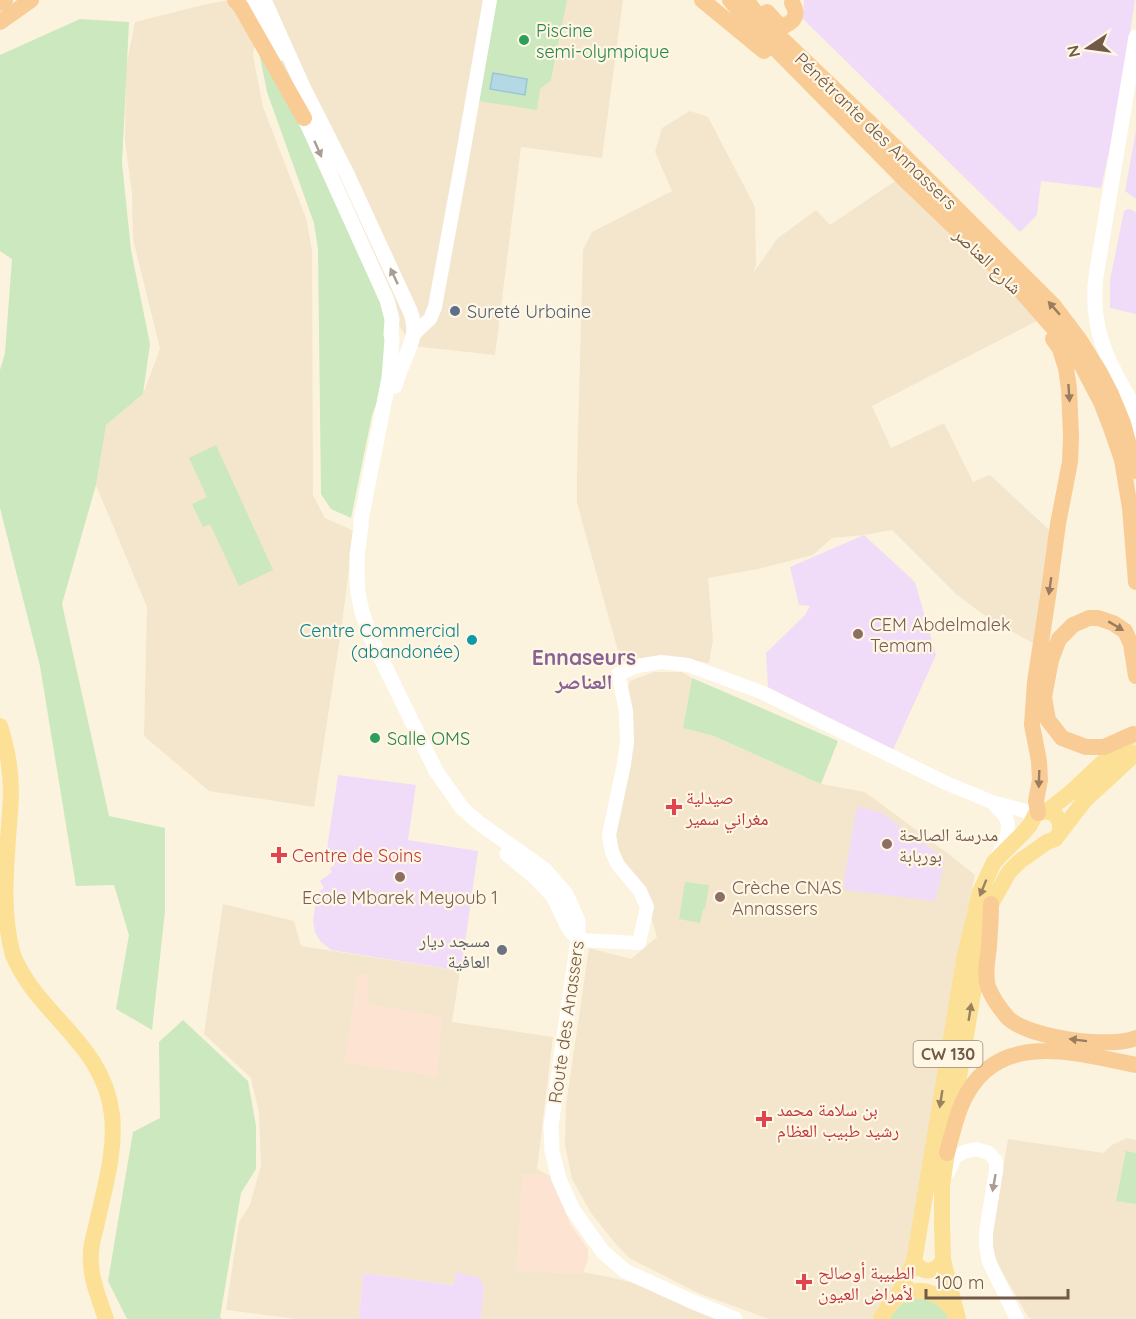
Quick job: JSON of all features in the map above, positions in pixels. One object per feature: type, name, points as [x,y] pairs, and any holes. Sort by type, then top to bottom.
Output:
[{"type":"highway","points":[[2,14],[5,0]]},
{"type":"highway","points":[[2,14],[31,0]]},
{"type":"highway","points":[[235,0],[304,118]]},
{"type":"highway","points":[[702,0],[851,124]]},
{"type":"highway","name":"شارع العناصر","points":[[730,0],[905,180],[1021,291],[1069,346],[1101,402],[1122,460],[1130,508],[1136,582]]},
{"type":"highway","name":"Pénétrante des Annassers","points":[[746,0],[760,18],[894,146],[1054,306],[1079,339],[1111,394],[1123,423],[1136,471]]},
{"type":"highway","points":[[758,0],[777,23],[784,26],[795,20],[796,12],[792,3]]},
{"type":"highway","points":[[1030,303],[1060,348],[1069,388],[1071,436],[1070,462],[1058,524],[1035,682],[1032,725],[1039,761],[1040,780],[1036,801],[1038,816]]},
{"type":"highway","points":[[1135,733],[1104,747],[1086,747],[1062,738],[1048,720],[1044,696],[1051,660],[1059,639],[1073,626],[1089,618],[1098,618],[1113,623],[1125,631],[1131,644],[1136,676]]},
{"type":"highway","points":[[992,904],[986,972],[988,987],[1009,1019],[1031,1031],[1074,1040],[1110,1043],[1130,1041],[1136,1038]]},
{"type":"highway","points":[[947,1153],[959,1110],[967,1092],[990,1065],[1008,1056],[1046,1051],[1136,1065]]},
{"type":"main road","points":[[251,0],[387,300],[392,319],[389,378],[360,520],[362,526]]},
{"type":"main road","points":[[264,0],[411,313],[414,325],[413,335],[397,380],[365,522],[362,526]]},
{"type":"main road","points":[[1136,37],[1094,294],[1097,327],[1103,348],[1136,411]]},
{"type":"main road","points":[[1136,92],[1102,294],[1104,326],[1108,343],[1136,397]]},
{"type":"main road","points":[[392,334],[395,343],[402,345],[405,345],[413,335]]},
{"type":"main road","points":[[1087,352],[1100,363],[1119,395],[1136,436]]},
{"type":"main road","name":"Route des Anassers","points":[[362,526],[357,556],[358,593],[362,612],[372,640],[436,771],[462,808],[483,829],[544,869],[566,894],[578,921],[578,940],[551,1126],[552,1151],[559,1179],[573,1210],[603,1252],[625,1271],[735,1319]]},
{"type":"main road","points":[[0,726],[8,757],[11,783],[11,810],[3,902],[6,929],[13,954],[26,980],[96,1064],[106,1086],[112,1115],[112,1148],[90,1254],[94,1287],[106,1319]]},
{"type":"main road","name":"CW 130","points":[[897,1297],[914,1262],[964,960],[980,892],[994,862],[1038,816],[1070,793],[1135,733]]},
{"type":"main road","name":"CW 130","points":[[957,1318],[943,1260],[942,1186],[983,934],[992,904],[1009,872],[1053,837],[1085,800],[1136,753]]},
{"type":"main road","points":[[1052,813],[1059,819],[1060,823],[1053,837],[1038,841],[1034,838],[1032,834],[1038,816],[1052,813]]},
{"type":"main road","points":[[914,1262],[920,1269],[929,1271],[938,1268],[943,1260]]},
{"type":"main road","points":[[881,1319],[897,1297],[911,1292],[925,1291],[939,1296],[950,1306],[957,1318]]},
{"type":"street","points":[[413,335],[429,319],[435,307],[490,0]]},
{"type":"street","points":[[578,940],[639,942],[647,907],[640,891],[618,865],[612,852],[609,835],[627,742],[626,711],[618,674],[638,666],[661,662],[688,665],[731,681],[760,692],[946,783],[992,802],[1038,816]]},
{"type":"street","points":[[992,802],[1007,819],[1008,828],[1004,843],[994,862]]},
{"type":"street","points":[[942,1186],[955,1157],[964,1152],[976,1149],[989,1153],[996,1161],[986,1232],[988,1262],[1017,1319]]},
{"type":"shaded area","points":[[229,0],[623,0],[602,158],[521,147],[495,355],[412,346],[394,317],[258,24],[253,55],[263,107],[306,218],[312,250],[313,495],[325,518],[354,531],[314,807],[209,791],[144,736],[147,607],[96,485],[106,425],[143,394],[160,349],[133,239],[132,194],[125,141],[126,67],[135,22]]},
{"type":"shaded area","points":[[804,0],[1135,0],[1118,111],[1101,188],[1041,181],[1037,215],[1020,232],[803,19]]},
{"type":"shaded area","points":[[690,111],[708,117],[755,207],[756,265],[753,273],[778,238],[816,210],[830,225],[898,179],[1039,320],[872,406],[891,448],[944,423],[973,482],[990,475],[1059,539],[1037,645],[994,622],[957,595],[892,530],[832,538],[813,555],[758,569],[708,578],[713,640],[709,663],[669,657],[638,658],[621,662],[577,503],[583,250],[592,232],[672,191],[655,152],[662,128]]},
{"type":"shaded area","points":[[1136,130],[1136,199],[1125,191]]},
{"type":"shaded area","points":[[1128,209],[1136,213],[1136,314],[1110,308],[1110,280],[1124,211]]},
{"type":"shaded area","name":"CEM Abdelmalek Temam","points":[[864,535],[915,582],[936,655],[893,750],[768,687],[766,653],[805,615],[810,606],[799,605],[790,567]]},
{"type":"shaded area","points":[[654,672],[682,672],[692,678],[683,728],[714,736],[821,784],[865,792],[975,875],[912,1249],[898,1291],[872,1319],[769,1319],[698,1293],[629,1258],[591,1213],[572,1179],[565,1145],[566,1105],[589,948],[631,959],[657,937],[648,906],[621,861],[615,843],[633,730],[627,691],[630,681]]},
{"type":"shaded area","name":"Ecole Mbarek Meyoub 1","points":[[338,775],[416,785],[408,840],[478,851],[461,971],[331,950],[320,941],[313,921],[317,893],[324,888],[320,881],[332,872],[330,868],[335,865],[326,855]]},
{"type":"shaded area","name":"مدرسة الصالحة بوربابة","points":[[857,806],[882,813],[945,859],[935,901],[845,890],[844,880]]},
{"type":"shaded area","points":[[223,904],[294,921],[301,946],[460,971],[452,1022],[553,1037],[537,1169],[550,1176],[523,1174],[516,1270],[576,1274],[583,1272],[609,1277],[645,1286],[727,1319],[481,1319],[484,1289],[456,1273],[455,1285],[363,1273],[359,1319],[296,1319],[226,1310],[239,1222],[250,1205],[261,1165],[259,1113],[251,1078],[204,1034]]},
{"type":"shaded area","points":[[358,973],[368,974],[368,1004],[443,1016],[437,1077],[344,1063]]},
{"type":"shaded area","points":[[1127,1138],[1136,1140],[1136,1319],[1032,1319],[1028,1317],[1000,1268],[992,1249],[1008,1139],[1103,1153],[1112,1145]]},
{"type":"shaded area","points":[[522,1174],[550,1176],[571,1225],[588,1249],[588,1260],[583,1272],[576,1274],[516,1270]]},
{"type":"shaded area","points":[[456,1272],[480,1278],[484,1289],[481,1319],[359,1319],[363,1273],[454,1285]]},
{"type":"green space","name":"Piscine semi-olympique","points":[[496,0],[567,0],[551,80],[540,89],[537,110],[478,101]]},
{"type":"green space","points":[[80,19],[129,22],[122,163],[131,250],[150,344],[143,394],[106,425],[96,485],[62,604],[109,816],[165,828],[165,911],[152,1030],[116,1009],[129,935],[114,885],[76,886],[40,666],[0,508],[0,370],[5,353],[12,259],[0,251],[0,55]]},
{"type":"green space","points":[[265,39],[389,314],[387,376],[372,415],[351,518],[331,509],[321,494],[318,249],[314,223],[267,92],[259,52]]},
{"type":"green space","points":[[216,445],[273,570],[239,586],[210,524],[203,527],[192,504],[207,497],[189,458]]},
{"type":"green space","points":[[692,678],[838,741],[821,784],[714,736],[683,728]]},
{"type":"green space","points":[[685,882],[709,885],[700,923],[679,919]]},
{"type":"green space","points":[[183,1020],[248,1081],[256,1126],[256,1169],[241,1193],[220,1317],[222,1319],[127,1319],[108,1281],[133,1132],[160,1118],[159,1042]]},
{"type":"green space","points":[[1126,1151],[1136,1153],[1136,1204],[1116,1201]]},
{"type":"green space","points":[[919,1298],[937,1305],[949,1319],[889,1319],[901,1304]]},
{"type":"water","points":[[493,73],[527,79],[525,95],[490,89]]},
{"type":"place","name":"Piscine semi-olympique","points":[[524,40]]},
{"type":"place","name":"Sureté Urbaine","points":[[455,311]]},
{"type":"place","name":"CEM Abdelmalek Temam","points":[[858,634]]},
{"type":"place","name":"Centre Commercial (abandonée)","points":[[472,640]]},
{"type":"place","name":"Salle OMS","points":[[375,738]]},
{"type":"place","name":"صيدلية مغراني سمير","points":[[674,807]]},
{"type":"place","name":"مدرسة الصالحة بوربابة","points":[[887,844]]},
{"type":"place","name":"Centre de Soins","points":[[279,855]]},
{"type":"place","name":"Ecole Mbarek Meyoub 1","points":[[400,877]]},
{"type":"place","name":"Crèche CNAS Annassers","points":[[720,897]]},
{"type":"place","name":"مسجد ديار العافية","points":[[502,950]]},
{"type":"place","name":"بن سلامة محمد رشيد طبيب العظام","points":[[764,1119]]},
{"type":"place","name":"الطبيبة أوصالح لأمراض العيون","points":[[804,1282]]},
{"type":"district","name":"Ennaseurs العناصر","points":[[584,669]]}]
